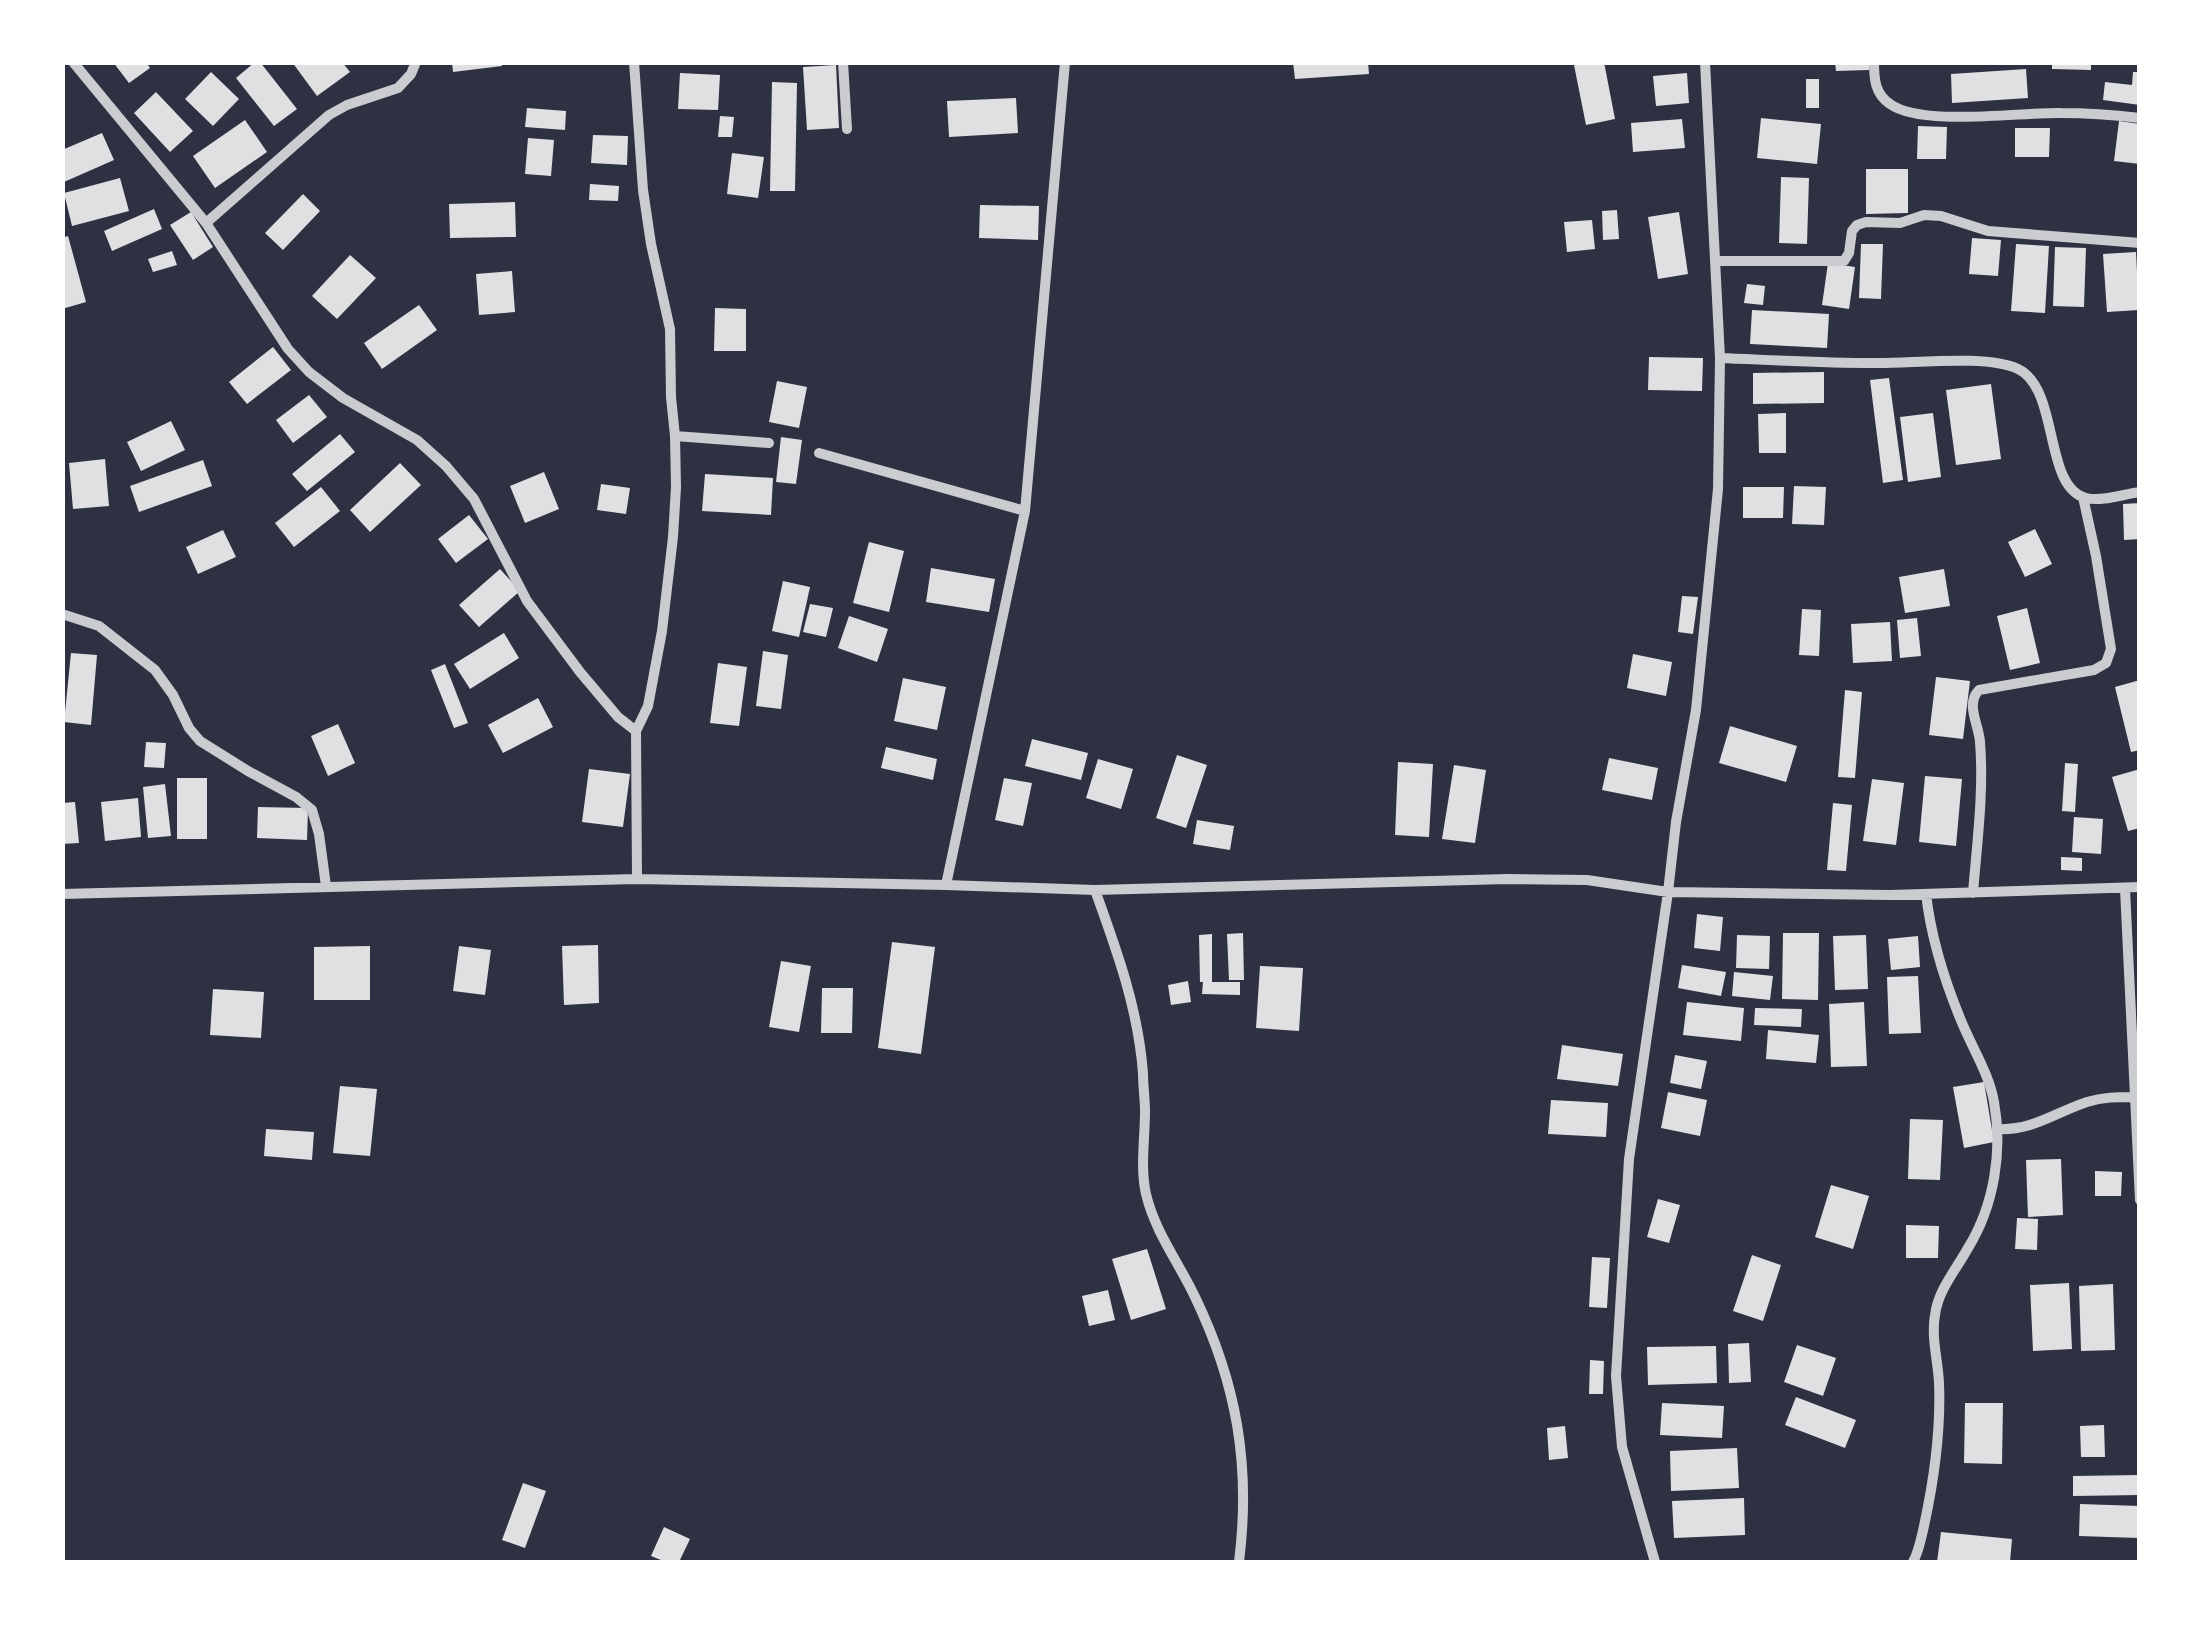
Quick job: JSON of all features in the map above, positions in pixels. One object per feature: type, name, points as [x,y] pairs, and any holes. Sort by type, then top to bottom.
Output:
[{"type":"street","points":[[206,222],[328,115],[398,88],[412,74],[416,62]]},
{"type":"street","points":[[634,62],[646,208],[670,329],[675,436],[673,537],[662,630],[648,706],[636,731],[637,879]]},
{"type":"street","points":[[843,62],[847,129]]},
{"type":"street","points":[[946,884],[1025,511],[1065,62]]},
{"type":"street","points":[[1655,1562],[1622,1447],[1616,1376],[1629,1158],[1676,822],[1696,710],[1718,489],[1720,358],[1705,62]]},
{"type":"street","points":[[1874,62],[1878,94],[1906,112],[1940,116],[2061,113],[2140,118]]},
{"type":"street","points":[[74,63],[206,222],[288,349],[309,372],[343,398],[417,440],[474,499],[527,601],[618,718],[636,731]]},
{"type":"street","points":[[1717,261],[1844,260],[1850,253],[1852,231],[1857,225],[1900,224],[1924,216],[1941,216],[1988,231],[2140,242]]},
{"type":"street","points":[[1720,358],[1875,364],[1991,361],[2021,370],[2042,396],[2052,444],[2069,488],[2083,497],[2094,498],[2140,492]]},
{"type":"street","points":[[675,436],[768,444]]},
{"type":"street","points":[[819,453],[1025,511]]},
{"type":"street","points":[[1973,893],[1982,784],[1974,696],[1980,690],[2094,670],[2106,663],[2111,649],[2083,497]]},
{"type":"street","points":[[62,614],[99,626],[155,670],[200,742],[296,796],[312,810],[320,834],[326,886]]},
{"type":"street","points":[[62,894],[637,879],[1094,890],[1508,879],[1587,880],[1668,892],[1926,894],[2140,887]]},
{"type":"street","points":[[2125,889],[2140,1200]]},
{"type":"street","points":[[1094,890],[1121,960],[1140,1039],[1145,1191],[1152,1216],[1216,1340],[1234,1399],[1243,1474],[1244,1526],[1239,1562]]},
{"type":"street","points":[[1913,1562],[1918,1554],[1935,1462],[1939,1390],[1935,1313],[1944,1286],[1982,1226],[1999,1146],[1988,1080],[1941,965],[1926,894]]},
{"type":"street","points":[[1997,1129],[2030,1127],[2107,1096],[2134,1097]]},
{"type":"building","points":[[113,62],[146,62],[150,68],[129,83]]},
{"type":"building","points":[[260,62],[297,109],[274,126],[236,78]]},
{"type":"building","points":[[292,62],[342,62],[350,72],[317,96]]},
{"type":"building","points":[[452,62],[502,62],[502,66],[453,72]]},
{"type":"building","points":[[1293,62],[1368,62],[1369,74],[1295,79]]},
{"type":"building","points":[[1604,62],[1615,119],[1586,125],[1574,65]]},
{"type":"building","points":[[1835,62],[1869,62],[1869,70],[1836,71]]},
{"type":"building","points":[[2052,62],[2091,62],[2091,70],[2052,69]]},
{"type":"building","points":[[836,65],[839,128],[807,130],[803,67]]},
{"type":"building","points":[[2026,69],[2028,98],[1952,103],[1951,74]]},
{"type":"building","points":[[211,72],[239,99],[213,126],[185,99]]},
{"type":"building","points":[[2133,72],[2140,72],[2140,105],[2103,100],[2105,82],[2132,85]]},
{"type":"building","points":[[680,73],[720,75],[718,110],[678,109]]},
{"type":"building","points":[[1687,73],[1689,103],[1656,106],[1653,76]]},
{"type":"building","points":[[1806,79],[1819,79],[1819,108],[1806,108]]},
{"type":"building","points":[[772,82],[797,83],[795,191],[770,191]]},
{"type":"building","points":[[156,92],[193,131],[170,152],[134,113]]},
{"type":"building","points":[[1016,98],[1018,133],[949,137],[947,101]]},
{"type":"building","points":[[527,108],[566,111],[565,130],[525,127]]},
{"type":"building","points":[[720,116],[734,117],[732,137],[718,137]]},
{"type":"building","points":[[1761,118],[1821,124],[1817,164],[1757,158]]},
{"type":"building","points":[[1682,119],[1685,148],[1633,152],[1631,123]]},
{"type":"building","points":[[245,120],[267,152],[215,188],[193,156]]},
{"type":"building","points":[[2119,121],[2140,124],[2140,164],[2114,161]]},
{"type":"building","points":[[1918,126],[1947,127],[1946,159],[1917,159]]},
{"type":"building","points":[[2015,128],[2050,128],[2049,157],[2015,157]]},
{"type":"building","points":[[102,133],[114,160],[64,182],[62,150]]},
{"type":"building","points":[[593,135],[628,136],[627,165],[591,163]]},
{"type":"building","points":[[528,138],[554,140],[551,176],[525,174]]},
{"type":"building","points":[[732,153],[764,157],[758,198],[727,194]]},
{"type":"building","points":[[1866,169],[1908,169],[1908,213],[1866,214]]},
{"type":"building","points":[[1781,177],[1809,178],[1807,244],[1779,243]]},
{"type":"building","points":[[120,178],[129,211],[72,226],[64,193]]},
{"type":"building","points":[[590,184],[619,186],[618,201],[589,200]]},
{"type":"building","points":[[303,194],[320,211],[283,250],[265,233]]},
{"type":"building","points":[[515,202],[516,237],[450,238],[449,204]]},
{"type":"building","points":[[980,205],[1039,206],[1038,240],[979,238]]},
{"type":"building","points":[[154,209],[162,229],[112,251],[104,231]]},
{"type":"building","points":[[1617,210],[1619,239],[1603,240],[1602,211]]},
{"type":"building","points":[[191,212],[213,247],[193,260],[170,225]]},
{"type":"building","points":[[1679,212],[1688,274],[1658,279],[1648,217]]},
{"type":"building","points":[[1592,220],[1595,249],[1567,252],[1564,222]]},
{"type":"building","points":[[68,236],[86,302],[62,309],[62,238]]},
{"type":"building","points":[[1972,238],[2001,240],[1998,276],[1969,274]]},
{"type":"building","points":[[1861,244],[1883,244],[1881,299],[1859,298]]},
{"type":"building","points":[[2016,244],[2049,246],[2045,313],[2011,311]]},
{"type":"building","points":[[2055,247],[2086,248],[2084,307],[2053,306]]},
{"type":"building","points":[[172,251],[177,265],[153,272],[148,259]]},
{"type":"building","points":[[2136,252],[2139,310],[2107,312],[2103,254]]},
{"type":"building","points":[[350,255],[376,278],[337,319],[312,296]]},
{"type":"building","points":[[1828,263],[1855,267],[1849,309],[1822,305]]},
{"type":"building","points":[[512,271],[515,312],[479,315],[476,274]]},
{"type":"building","points":[[1747,284],[1765,286],[1763,305],[1744,303]]},
{"type":"building","points":[[419,305],[437,330],[382,369],[364,343]]},
{"type":"building","points":[[715,308],[746,309],[746,351],[714,351]]},
{"type":"building","points":[[1752,310],[1829,314],[1827,348],[1750,344]]},
{"type":"building","points":[[273,347],[291,370],[247,404],[229,382]]},
{"type":"building","points":[[1649,357],[1703,358],[1702,391],[1648,390]]},
{"type":"building","points":[[1824,372],[1824,403],[1753,404],[1753,373]]},
{"type":"building","points":[[1889,378],[1903,480],[1883,483],[1870,380]]},
{"type":"building","points":[[777,381],[807,387],[799,428],[769,422]]},
{"type":"building","points":[[1991,384],[2001,459],[1956,465],[1946,390]]},
{"type":"building","points":[[309,395],[327,417],[293,443],[276,420]]},
{"type":"building","points":[[1786,413],[1786,453],[1759,453],[1758,414]]},
{"type":"building","points":[[1933,413],[1941,477],[1908,482],[1900,417]]},
{"type":"building","points":[[171,421],[185,450],[141,471],[127,442]]},
{"type":"building","points":[[340,434],[355,452],[307,491],[292,474]]},
{"type":"building","points":[[781,437],[802,440],[796,484],[776,482]]},
{"type":"building","points":[[105,459],[109,506],[73,509],[69,463]]},
{"type":"building","points":[[203,460],[212,486],[139,512],[130,486]]},
{"type":"building","points":[[400,463],[421,485],[370,532],[350,510]]},
{"type":"building","points":[[544,472],[559,509],[525,523],[510,486]]},
{"type":"building","points":[[705,474],[773,478],[771,515],[702,511]]},
{"type":"building","points":[[601,484],[630,488],[626,514],[597,510]]},
{"type":"building","points":[[1794,486],[1826,487],[1824,525],[1792,524]]},
{"type":"building","points":[[321,487],[340,511],[294,547],[275,523]]},
{"type":"building","points":[[1743,487],[1784,487],[1783,518],[1743,518]]},
{"type":"building","points":[[2140,503],[2140,539],[2124,540],[2123,504]]},
{"type":"building","points":[[469,515],[488,539],[456,563],[438,539]]},
{"type":"building","points":[[2035,529],[2052,564],[2025,577],[2008,542]]},
{"type":"building","points":[[223,530],[236,557],[198,574],[186,547]]},
{"type":"building","points":[[869,542],[904,551],[889,612],[853,603]]},
{"type":"building","points":[[931,568],[995,579],[989,612],[926,602]]},
{"type":"building","points":[[500,569],[520,591],[479,627],[459,605]]},
{"type":"building","points":[[1944,569],[1950,606],[1905,613],[1899,577]]},
{"type":"building","points":[[783,581],[810,587],[799,637],[772,631]]},
{"type":"building","points":[[1682,596],[1698,597],[1693,634],[1678,632]]},
{"type":"building","points":[[810,604],[833,608],[826,637],[803,632]]},
{"type":"building","points":[[2027,608],[2040,663],[2010,670],[1997,616]]},
{"type":"building","points":[[1802,609],[1821,610],[1819,656],[1799,655]]},
{"type":"building","points":[[849,616],[888,629],[877,662],[838,648]]},
{"type":"building","points":[[1917,618],[1921,656],[1900,658],[1897,620]]},
{"type":"building","points":[[1890,622],[1892,661],[1853,663],[1851,624]]},
{"type":"building","points":[[504,633],[519,658],[470,689],[454,664]]},
{"type":"building","points":[[763,651],[788,655],[781,709],[756,706]]},
{"type":"building","points":[[71,653],[97,655],[91,725],[64,722]]},
{"type":"building","points":[[1633,654],[1672,662],[1666,696],[1627,688]]},
{"type":"building","points":[[718,663],[747,667],[739,726],[710,723]]},
{"type":"building","points":[[445,664],[468,723],[454,728],[431,670]]},
{"type":"building","points":[[1936,677],[1970,681],[1963,739],[1929,735]]},
{"type":"building","points":[[903,678],[946,687],[937,730],[894,721]]},
{"type":"building","points":[[2140,680],[2140,750],[2131,752],[2115,687]]},
{"type":"building","points":[[1845,690],[1862,692],[1855,778],[1838,777]]},
{"type":"building","points":[[538,698],[553,727],[503,753],[488,725]]},
{"type":"building","points":[[338,724],[355,763],[328,776],[311,736]]},
{"type":"building","points":[[1730,726],[1797,746],[1786,782],[1719,763]]},
{"type":"building","points":[[1032,739],[1088,753],[1081,780],[1025,766]]},
{"type":"building","points":[[146,742],[166,743],[164,768],[144,767]]},
{"type":"building","points":[[886,747],[937,759],[933,780],[881,768]]},
{"type":"building","points":[[1177,755],[1207,765],[1186,828],[1156,818]]},
{"type":"building","points":[[1609,758],[1658,768],[1652,800],[1602,790]]},
{"type":"building","points":[[1098,759],[1133,769],[1121,809],[1086,798]]},
{"type":"building","points":[[1398,762],[1433,764],[1429,837],[1395,835]]},
{"type":"building","points":[[2065,763],[2078,764],[2075,812],[2062,811]]},
{"type":"building","points":[[1454,765],[1486,770],[1475,843],[1442,839]]},
{"type":"building","points":[[589,769],[630,774],[623,827],[582,822]]},
{"type":"building","points":[[2140,769],[2140,828],[2128,831],[2112,777]]},
{"type":"building","points":[[1925,776],[1962,779],[1956,846],[1919,842]]},
{"type":"building","points":[[177,778],[207,778],[207,839],[177,839]]},
{"type":"building","points":[[1004,778],[1032,783],[1023,826],[995,820]]},
{"type":"building","points":[[1872,779],[1904,783],[1896,845],[1863,841]]},
{"type":"building","points":[[165,784],[171,836],[148,838],[143,787]]},
{"type":"building","points":[[138,798],[141,837],[105,841],[101,802]]},
{"type":"building","points":[[75,802],[79,843],[62,844],[62,803]]},
{"type":"building","points":[[1833,803],[1852,805],[1846,871],[1827,870]]},
{"type":"building","points":[[258,807],[308,808],[307,840],[257,838]]},
{"type":"building","points":[[2074,817],[2103,819],[2101,854],[2072,852]]},
{"type":"building","points":[[1197,820],[1234,826],[1230,850],[1193,844]]},
{"type":"building","points":[[2061,857],[2082,858],[2082,871],[2061,870]]},
{"type":"building","points":[[1697,914],[1723,917],[1720,951],[1694,948]]},
{"type":"building","points":[[1243,933],[1244,980],[1229,980],[1227,934]]},
{"type":"building","points":[[1783,933],[1819,933],[1818,1000],[1782,999]]},
{"type":"building","points":[[1212,934],[1212,982],[1240,982],[1240,995],[1202,994],[1199,935]]},
{"type":"building","points":[[1737,935],[1770,936],[1769,969],[1736,968]]},
{"type":"building","points":[[1866,935],[1868,989],[1835,990],[1833,936]]},
{"type":"building","points":[[1918,936],[1920,967],[1891,970],[1888,939]]},
{"type":"building","points":[[892,942],[935,947],[921,1054],[878,1048]]},
{"type":"building","points":[[598,945],[599,1003],[564,1005],[562,946]]},
{"type":"building","points":[[370,946],[370,1000],[314,1000],[314,947]]},
{"type":"building","points":[[459,946],[491,950],[485,995],[453,991]]},
{"type":"building","points":[[781,961],[811,966],[799,1032],[769,1027]]},
{"type":"building","points":[[1682,965],[1726,972],[1721,996],[1678,988]]},
{"type":"building","points":[[1260,966],[1303,968],[1299,1031],[1256,1028]]},
{"type":"building","points":[[1734,972],[1773,976],[1770,1000],[1732,996]]},
{"type":"building","points":[[1918,976],[1921,1033],[1889,1034],[1887,977]]},
{"type":"building","points":[[1188,981],[1191,1002],[1171,1005],[1168,985]]},
{"type":"building","points":[[822,988],[853,988],[852,1033],[821,1033]]},
{"type":"building","points":[[213,989],[264,992],[261,1038],[210,1035]]},
{"type":"building","points":[[1687,1002],[1744,1008],[1741,1041],[1683,1035]]},
{"type":"building","points":[[1864,1002],[1867,1066],[1831,1067],[1829,1004]]},
{"type":"building","points":[[1755,1008],[1802,1009],[1801,1027],[1754,1025]]},
{"type":"building","points":[[1768,1030],[1819,1035],[1816,1063],[1766,1059]]},
{"type":"building","points":[[1562,1045],[1623,1054],[1618,1086],[1557,1079]]},
{"type":"building","points":[[1675,1055],[1707,1061],[1701,1089],[1670,1083]]},
{"type":"building","points":[[1984,1082],[1994,1142],[1964,1148],[1953,1087]]},
{"type":"building","points":[[340,1086],[377,1089],[370,1156],[333,1153]]},
{"type":"building","points":[[1668,1092],[1707,1100],[1700,1136],[1661,1128]]},
{"type":"building","points":[[1551,1100],[1608,1103],[1606,1137],[1548,1134]]},
{"type":"building","points":[[1910,1119],[1943,1120],[1940,1180],[1908,1179]]},
{"type":"building","points":[[266,1129],[314,1132],[312,1160],[264,1156]]},
{"type":"building","points":[[2061,1159],[2063,1215],[2028,1217],[2026,1160]]},
{"type":"building","points":[[2095,1171],[2122,1172],[2121,1196],[2095,1196]]},
{"type":"building","points":[[1831,1185],[1869,1196],[1853,1249],[1815,1237]]},
{"type":"building","points":[[1658,1199],[1680,1205],[1669,1243],[1647,1237]]},
{"type":"building","points":[[2017,1218],[2038,1219],[2037,1250],[2015,1249]]},
{"type":"building","points":[[1906,1225],[1939,1226],[1938,1258],[1906,1258]]},
{"type":"building","points":[[1147,1249],[1166,1309],[1131,1320],[1112,1259]]},
{"type":"building","points":[[1752,1255],[1781,1265],[1763,1321],[1733,1311]]},
{"type":"building","points":[[1592,1257],[1610,1258],[1607,1308],[1589,1307]]},
{"type":"building","points":[[2069,1283],[2072,1349],[2033,1351],[2030,1285]]},
{"type":"building","points":[[2113,1284],[2115,1350],[2081,1351],[2079,1286]]},
{"type":"building","points":[[1108,1290],[1115,1320],[1089,1326],[1082,1296]]},
{"type":"building","points":[[1749,1343],[1751,1382],[1729,1383],[1728,1344]]},
{"type":"building","points":[[1797,1345],[1836,1358],[1823,1396],[1784,1382]]},
{"type":"building","points":[[1716,1346],[1717,1383],[1648,1385],[1647,1347]]},
{"type":"building","points":[[1590,1360],[1604,1361],[1603,1394],[1589,1394]]},
{"type":"building","points":[[1796,1397],[1856,1420],[1845,1448],[1785,1425]]},
{"type":"building","points":[[1662,1403],[1724,1406],[1722,1438],[1660,1435]]},
{"type":"building","points":[[1965,1403],[2003,1403],[2002,1464],[1964,1463]]},
{"type":"building","points":[[2104,1425],[2105,1457],[2081,1457],[2080,1426]]},
{"type":"building","points":[[1565,1426],[1568,1458],[1549,1460],[1547,1428]]},
{"type":"building","points":[[1737,1448],[1739,1488],[1671,1491],[1670,1451]]},
{"type":"building","points":[[2140,1475],[2140,1495],[2073,1496],[2073,1476]]},
{"type":"building","points":[[523,1483],[546,1491],[525,1548],[502,1540]]},
{"type":"building","points":[[1744,1498],[1745,1535],[1674,1538],[1672,1501]]},
{"type":"building","points":[[2080,1504],[2140,1506],[2139,1538],[2079,1536]]},
{"type":"building","points":[[664,1527],[690,1539],[679,1562],[651,1556]]},
{"type":"building","points":[[1941,1532],[2012,1539],[2010,1562],[1937,1562]]}]
